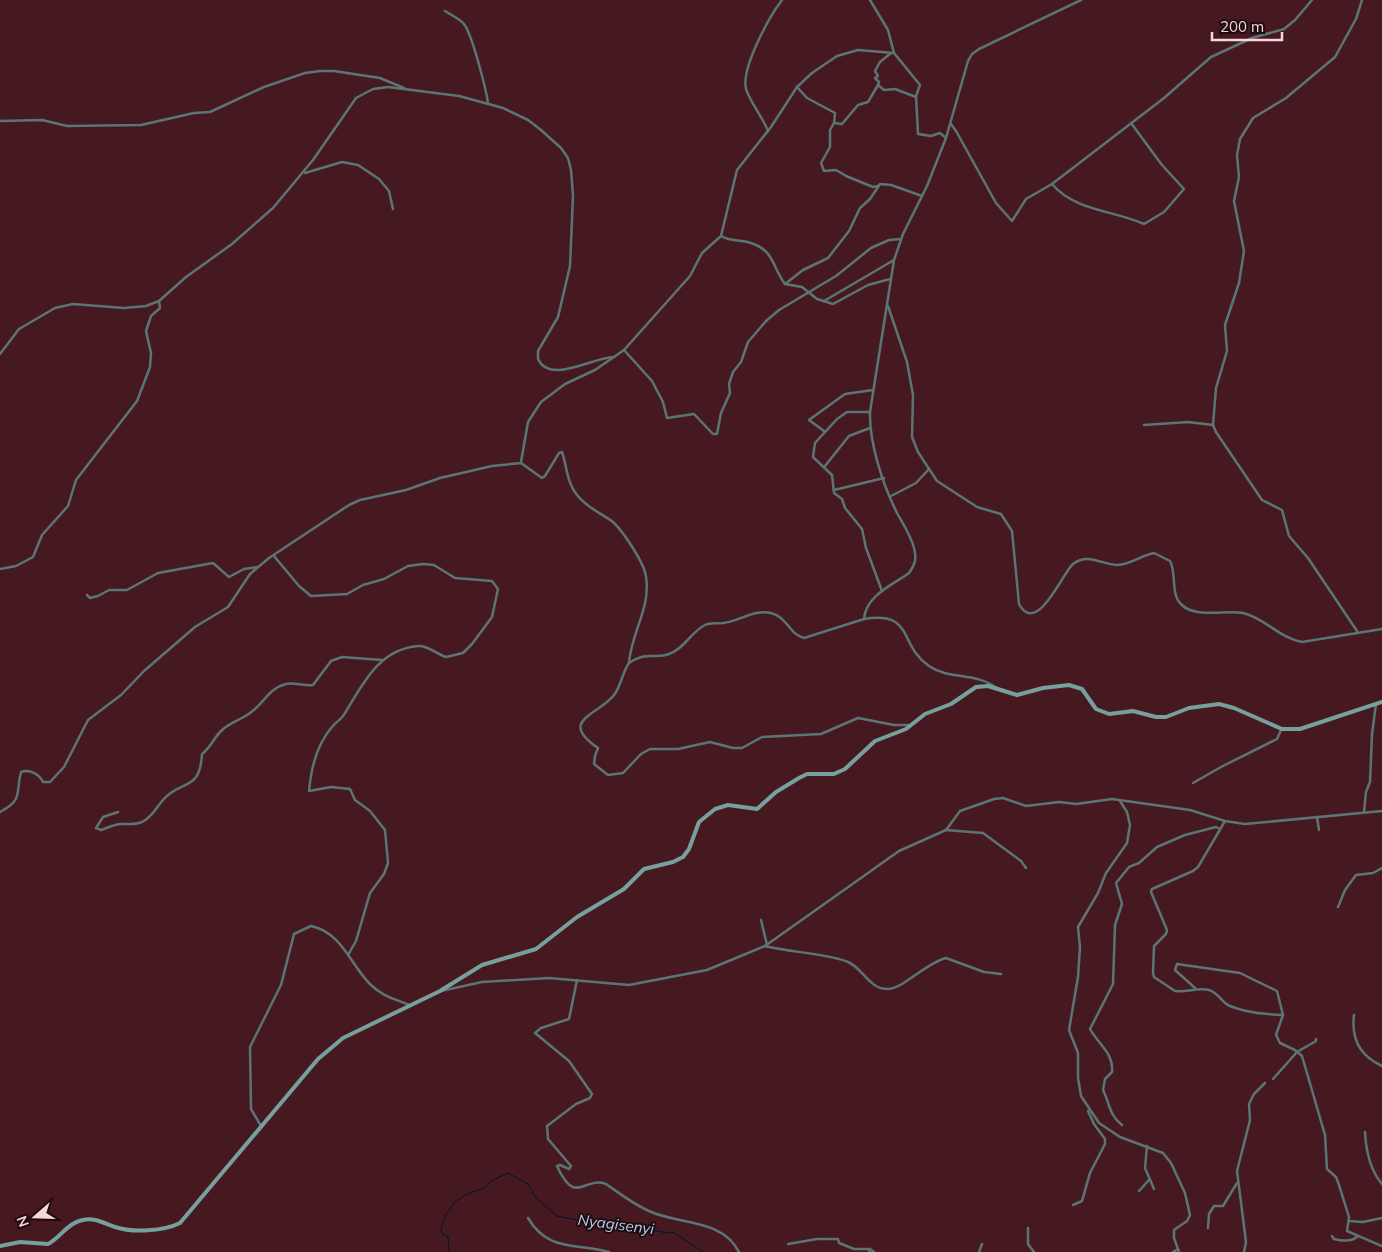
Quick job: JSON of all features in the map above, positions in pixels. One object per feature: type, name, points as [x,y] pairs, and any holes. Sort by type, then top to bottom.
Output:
[{"type":"main road","points":[[0,1246],[20,1242],[48,1244],[71,1224],[86,1220],[102,1221],[121,1229],[157,1229],[175,1225],[190,1212],[318,1059],[335,1043],[440,992],[491,961],[536,949],[576,917],[624,889],[644,869],[673,862],[683,857],[689,849],[699,822],[715,809],[728,804],[757,809],[776,792],[807,774],[834,774],[845,770],[875,741],[898,733],[925,714],[951,704],[970,690],[984,686],[1017,695],[1058,686],[1076,687],[1086,693],[1096,709],[1109,714],[1132,711],[1166,717],[1198,706],[1219,704],[1234,708],[1282,728],[1300,729],[1382,702]]},
{"type":"street","points":[[768,131],[761,114],[746,91],[746,79],[761,32],[782,0]]},
{"type":"street","points":[[870,0],[888,30],[893,53],[919,82],[916,97],[918,134],[931,136],[940,132],[946,138]]},
{"type":"street","points":[[864,619],[866,610],[882,591],[909,573],[915,563],[911,539],[884,478],[870,428],[870,412],[888,306],[890,279],[901,239],[922,196],[946,138],[972,54],[1081,0]]},
{"type":"street","points":[[951,124],[996,203],[1012,221],[1026,200],[1052,184],[1184,82],[1211,57],[1252,38],[1284,29],[1302,13],[1312,0]]},
{"type":"street","points":[[1357,631],[1308,558],[1289,536],[1282,510],[1262,500],[1213,425],[1216,388],[1227,351],[1224,325],[1239,283],[1244,251],[1234,201],[1239,177],[1237,155],[1240,139],[1253,118],[1286,98],[1335,57],[1356,19],[1362,0]]},
{"type":"street","points":[[445,11],[460,21],[467,30],[477,57],[488,103]]},
{"type":"street","points":[[521,463],[528,422],[541,402],[565,384],[595,370],[624,350],[690,276],[702,253],[721,236],[737,170],[768,131],[797,87],[812,73],[837,56],[858,50],[893,53]]},
{"type":"street","points":[[893,53],[880,62],[875,71],[878,76],[875,78],[879,82],[878,85],[884,90],[895,89],[916,97]]},
{"type":"street","points":[[0,120],[42,120],[66,126],[141,125],[194,113],[210,112],[264,87],[305,73],[320,71],[334,71],[380,78],[406,88]]},
{"type":"street","points":[[834,124],[842,124],[858,105],[868,102],[878,85]]},
{"type":"street","points":[[0,354],[20,328],[55,308],[73,304],[124,308],[146,306],[159,301],[186,277],[253,227],[273,208],[335,131],[348,109],[360,96],[384,87],[406,88],[459,96],[488,103],[528,120],[561,148],[571,170],[572,238],[570,266],[558,317],[538,351],[539,362],[546,369],[559,371],[614,357]]},
{"type":"street","points":[[797,87],[807,98],[835,113],[834,124],[830,130],[830,147],[822,160],[824,170],[836,170],[846,176],[873,186],[891,185],[922,196]]},
{"type":"street","points":[[1052,184],[1064,196],[1077,203],[1144,224],[1161,214],[1184,189],[1162,165],[1131,122]]},
{"type":"street","points":[[303,173],[342,162],[358,165],[379,179],[389,191],[393,209]]},
{"type":"street","points":[[784,284],[803,270],[831,255],[849,231],[860,208],[870,199],[878,186]]},
{"type":"street","points":[[721,236],[731,241],[747,242],[762,248],[775,262],[784,284]]},
{"type":"street","points":[[624,350],[652,381],[663,402],[666,418],[673,419],[692,414],[712,434],[717,434],[721,413],[730,393],[731,375],[740,362],[748,342],[774,312],[841,273],[871,248],[889,240],[901,239]]},
{"type":"street","points":[[824,301],[894,260]]},
{"type":"street","points":[[784,284],[802,287],[824,301],[835,303],[868,285],[890,279]]},
{"type":"street","points":[[0,568],[16,566],[33,557],[42,535],[68,506],[76,480],[137,401],[150,367],[151,353],[146,331],[151,316],[160,308],[159,301]]},
{"type":"street","points":[[888,306],[900,336],[913,395],[912,437],[918,452],[937,480],[977,507],[1001,514],[1009,523],[1012,531],[1019,604],[1026,612],[1036,611],[1044,607],[1051,600],[1064,575],[1076,562],[1094,559],[1117,565],[1154,554],[1170,561],[1173,566],[1177,598],[1189,610],[1245,614],[1261,620],[1289,638],[1302,642],[1382,628]]},
{"type":"street","points":[[824,431],[809,420],[845,394],[873,390]]},
{"type":"street","points":[[870,412],[844,414],[824,431],[814,443],[814,457],[832,475],[834,490],[862,529],[866,548],[882,591]]},
{"type":"street","points":[[1144,425],[1188,422],[1213,425]]},
{"type":"street","points":[[825,466],[849,436],[870,428]]},
{"type":"street","points":[[0,812],[11,807],[17,799],[21,772],[30,771],[41,778],[42,782],[50,782],[64,767],[88,720],[121,695],[144,671],[195,627],[228,607],[245,580],[259,567],[349,505],[360,500],[406,490],[440,478],[492,466],[521,463],[542,478],[546,476],[559,453],[562,452],[568,476],[576,495],[590,508],[620,528],[642,565],[646,576],[645,609],[630,654],[629,663],[614,694],[585,717],[581,728],[586,739],[598,748],[594,764],[608,775],[623,773],[641,754],[650,749],[678,750],[710,742],[732,748],[742,748],[762,737],[821,734],[858,718],[891,725],[910,725]]},
{"type":"street","points":[[891,496],[916,483],[929,469]]},
{"type":"street","points":[[834,490],[884,478]]},
{"type":"street","points":[[274,556],[302,590],[311,596],[347,594],[363,585],[384,579],[408,566],[423,564],[434,566],[455,578],[492,581],[498,587],[492,617],[463,653],[443,656],[424,646],[417,646],[382,660],[367,676],[344,715],[332,727],[320,746],[309,791],[331,787],[350,789],[355,800],[370,811],[386,835],[388,863],[384,874],[370,893],[356,941],[348,955]]},
{"type":"street","points":[[87,595],[90,598],[109,590],[127,590],[158,573],[213,562],[229,577],[244,569],[259,567]]},
{"type":"street","points":[[629,663],[645,655],[671,653],[704,626],[730,622],[750,614],[766,613],[784,619],[795,634],[804,638],[864,619],[884,618],[900,625],[914,652],[934,669],[978,678],[998,689]]},
{"type":"street","points":[[118,812],[103,817],[96,828],[101,830],[118,824],[126,826],[147,818],[168,794],[190,784],[198,776],[201,768],[202,754],[210,748],[218,733],[229,724],[248,715],[271,692],[287,683],[302,686],[313,685],[331,661],[342,657],[382,660]]},
{"type":"street","points":[[1364,812],[1366,792],[1370,782],[1372,734],[1376,704]]},
{"type":"street","points":[[1193,783],[1221,766],[1277,739],[1282,728]]},
{"type":"street","points":[[946,830],[960,811],[994,799],[1004,798],[1026,806],[1059,802],[1076,804],[1106,800],[1120,801],[1190,810],[1225,821],[1245,824],[1382,811]]},
{"type":"street","points":[[1081,1096],[1078,1078],[1078,1053],[1069,1030],[1078,978],[1080,946],[1078,926],[1098,894],[1106,873],[1127,843],[1130,825],[1127,812],[1120,801]]},
{"type":"street","points":[[1317,817],[1319,830]]},
{"type":"street","points":[[1225,821],[1198,867],[1193,871],[1154,886],[1151,892],[1167,930],[1166,934],[1154,946],[1154,977],[1175,991],[1195,988],[1214,992],[1229,1006],[1255,1014],[1283,1015]]},
{"type":"street","points":[[1122,1125],[1110,1115],[1108,1098],[1103,1090],[1105,1080],[1113,1069],[1111,1059],[1090,1029],[1113,984],[1115,925],[1122,904],[1117,889],[1117,880],[1129,867],[1139,862],[1157,847],[1185,835],[1214,827],[1220,829]]},
{"type":"street","points":[[440,992],[488,981],[548,978],[622,985],[700,972],[766,946],[898,851],[946,830],[983,833],[1021,861],[1026,868]]},
{"type":"street","points":[[1338,907],[1345,890],[1356,875],[1373,873],[1382,868]]},
{"type":"street","points":[[761,920],[766,946]]},
{"type":"street","points":[[261,1126],[251,1109],[250,1047],[281,985],[292,936],[307,927],[314,927],[337,940],[357,970],[372,987],[385,996],[410,1006]]},
{"type":"street","points":[[766,946],[846,962],[876,987],[887,989],[896,987],[920,970],[946,958],[984,972],[1001,974]]},
{"type":"street","points":[[1195,988],[1175,970],[1177,964],[1240,973],[1273,988],[1279,996],[1283,1015],[1276,1029],[1277,1038],[1280,1043],[1302,1056],[1325,1135],[1327,1169],[1336,1177],[1339,1185],[1349,1221],[1348,1233],[1382,1246]]},
{"type":"street","points":[[577,980],[569,1019],[541,1028],[535,1033],[569,1061],[592,1094],[590,1098],[576,1104],[548,1126],[548,1139],[571,1166],[569,1169],[560,1164],[557,1166],[565,1182],[576,1187],[586,1187],[599,1182],[606,1184],[650,1212],[716,1230],[729,1239],[739,1252]]},
{"type":"street","points":[[1354,1015],[1353,1027],[1359,1049],[1382,1066]]},
{"type":"street","points":[[1273,1079],[1297,1052],[1316,1041],[1316,1039]]},
{"type":"street","points":[[1244,1252],[1246,1242],[1237,1170],[1250,1120],[1249,1104],[1254,1094],[1265,1083]]},
{"type":"street","points":[[1076,1092],[1108,1130],[1163,1152],[1172,1163],[1185,1193],[1190,1215],[1187,1221],[1174,1230],[1174,1238],[1179,1251],[1173,1252]]},
{"type":"street","points":[[1073,1204],[1082,1201],[1090,1173],[1105,1144],[1105,1139],[1094,1124],[1088,1107]]},
{"type":"street","points":[[1365,1132],[1366,1147],[1372,1168],[1382,1184]]},
{"type":"street","points":[[1146,1146],[1145,1168],[1154,1189]]},
{"type":"street","points":[[1139,1192],[1149,1180]]},
{"type":"street","points":[[1208,1228],[1209,1214],[1214,1206],[1223,1206],[1238,1183]]},
{"type":"street","points":[[528,1218],[536,1232],[558,1245],[609,1252]]},
{"type":"street","points":[[1349,1221],[1363,1222],[1382,1218]]},
{"type":"street","points":[[1028,1228],[1028,1244],[1034,1252]]},
{"type":"street","points":[[1332,1236],[1334,1239],[1343,1240],[1354,1239],[1358,1236]]},
{"type":"street","points":[[788,1244],[818,1238],[838,1239],[839,1243],[844,1246],[874,1252]]},
{"type":"street","points":[[979,1252],[982,1244]]},
{"type":"waterway","name":"Nyagisenyi","points":[[449,1252],[448,1237],[442,1234],[441,1229],[445,1216],[456,1201],[465,1195],[486,1187],[491,1181],[508,1173],[528,1184],[536,1198],[557,1216],[614,1227],[628,1225],[667,1233],[673,1232],[703,1252]]}]
